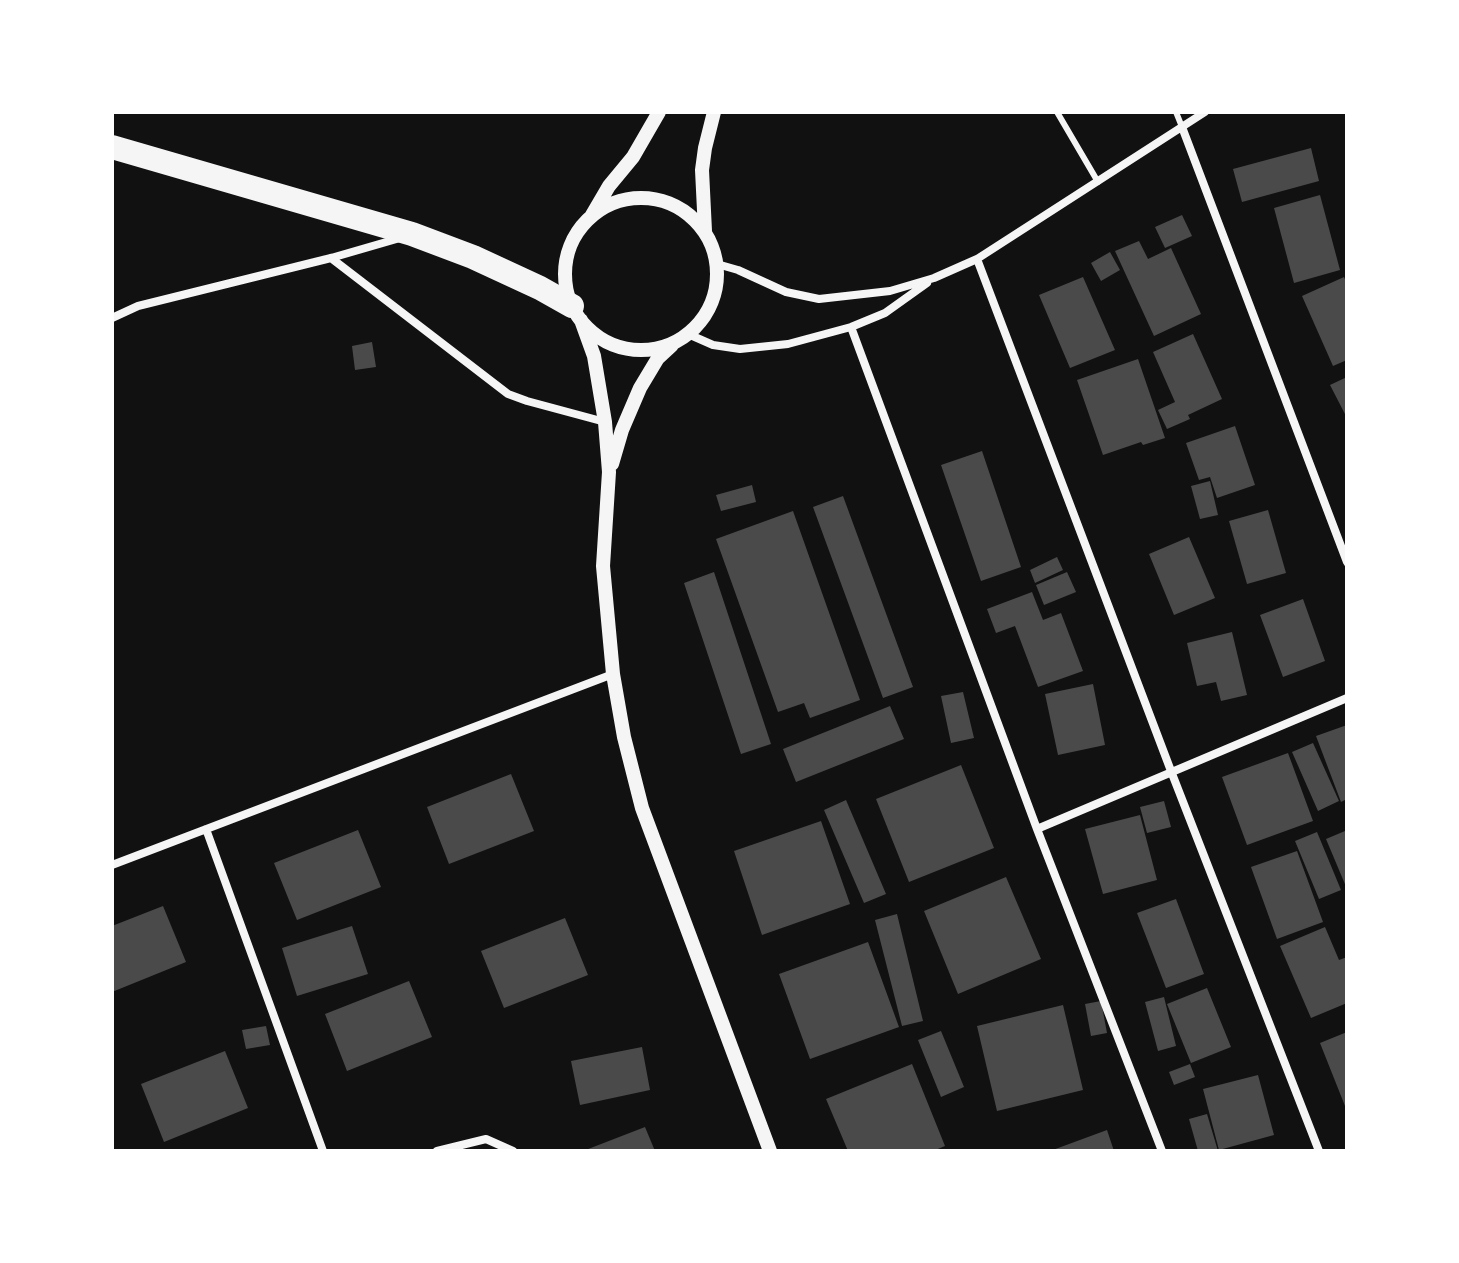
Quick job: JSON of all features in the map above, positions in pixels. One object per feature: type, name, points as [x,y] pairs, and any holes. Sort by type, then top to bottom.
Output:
[{"type":"highway","points":[[112,147],[412,234],[473,257],[540,288],[576,313]]},
{"type":"street","points":[[659,112],[633,157],[573,238],[565,263],[565,281],[594,356],[605,422],[609,472],[603,566],[613,674],[624,737],[642,808],[770,1151]]},
{"type":"street","points":[[609,472],[640,388],[658,358],[706,315],[716,290],[717,264],[705,231],[702,170],[714,112]]},
{"type":"street","points":[[717,264],[786,292],[819,299],[890,291],[934,278],[977,259],[1205,112]]},
{"type":"street","points":[[1182,127],[1347,562]]},
{"type":"street","points":[[590,217],[612,203],[636,198],[663,201],[687,212],[705,231]]},
{"type":"street","points":[[112,318],[138,306],[331,258],[412,234]]},
{"type":"street","points":[[331,258],[508,394],[605,422]]},
{"type":"street","points":[[977,259],[1319,1151]]},
{"type":"street","points":[[576,313],[587,328],[609,343],[635,350],[665,347],[685,336],[740,349],[788,344],[851,327],[885,313],[934,278]]},
{"type":"street","points":[[851,327],[1037,829],[1162,1151]]},
{"type":"street","points":[[112,865],[613,674]]},
{"type":"street","points":[[1037,829],[1347,698]]},
{"type":"street","points":[[206,829],[323,1151]]},
{"type":"street","points":[[437,1151],[486,1139],[513,1151]]},
{"type":"lane","points":[[1057,112],[1098,182]]},
{"type":"lane","points":[[1176,112],[1182,127]]},
{"type":"building","points":[[1311,148],[1319,181],[1242,202],[1233,169]]},
{"type":"building","points":[[1320,195],[1340,270],[1294,283],[1274,208]]},
{"type":"building","points":[[1182,215],[1192,236],[1165,248],[1155,227]]},
{"type":"building","points":[[1139,241],[1148,259],[1171,248],[1201,314],[1154,336],[1115,251]]},
{"type":"building","points":[[1110,252],[1120,270],[1101,281],[1091,263]]},
{"type":"building","points":[[1083,277],[1115,350],[1070,368],[1039,295]]},
{"type":"building","points":[[1344,277],[1347,284],[1347,360],[1333,366],[1302,296]]},
{"type":"building","points":[[1193,334],[1222,399],[1167,429],[1158,410],[1175,402],[1153,352]]},
{"type":"building","points":[[372,342],[376,367],[355,370],[352,346]]},
{"type":"building","points":[[1138,359],[1165,438],[1143,445],[1141,442],[1103,455],[1077,380]]},
{"type":"building","points":[[1347,377],[1347,418],[1330,385]]},
{"type":"building","points":[[1235,426],[1255,485],[1217,498],[1210,477],[1199,480],[1186,443]]},
{"type":"building","points":[[982,451],[1021,567],[981,581],[941,465]]},
{"type":"building","points":[[1210,481],[1218,515],[1200,519],[1191,486]]},
{"type":"building","points":[[752,485],[756,502],[721,511],[716,495]]},
{"type":"building","points":[[843,496],[913,687],[883,698],[813,507]]},
{"type":"building","points":[[1268,510],[1286,573],[1247,584],[1229,521]]},
{"type":"building","points":[[793,511],[860,700],[810,718],[804,703],[778,712],[716,539]]},
{"type":"building","points":[[1189,537],[1215,598],[1174,615],[1149,554]]},
{"type":"building","points":[[1057,557],[1063,570],[1035,583],[1030,570]]},
{"type":"building","points":[[714,572],[771,744],[741,754],[684,583]]},
{"type":"building","points":[[1067,572],[1076,592],[1044,605],[1036,585]]},
{"type":"building","points":[[1032,592],[1043,620],[1061,613],[1083,671],[1038,687],[1015,626],[996,633],[987,609]]},
{"type":"building","points":[[1303,599],[1325,661],[1283,677],[1260,615]]},
{"type":"building","points":[[1232,632],[1247,695],[1221,701],[1216,682],[1197,686],[1187,643]]},
{"type":"building","points":[[1093,684],[1105,745],[1058,755],[1045,694]]},
{"type":"building","points":[[963,692],[974,738],[951,743],[941,696]]},
{"type":"building","points":[[890,706],[904,739],[796,782],[783,749]]},
{"type":"building","points":[[1347,725],[1347,799],[1341,802],[1316,736]]},
{"type":"building","points":[[1313,743],[1339,801],[1318,811],[1292,752]]},
{"type":"building","points":[[1288,753],[1313,821],[1247,845],[1222,777]]},
{"type":"building","points":[[961,765],[994,848],[909,882],[876,799]]},
{"type":"building","points":[[511,774],[534,831],[449,864],[427,807]]},
{"type":"building","points":[[846,800],[886,894],[864,903],[824,810]]},
{"type":"building","points":[[1164,801],[1171,827],[1147,833],[1140,807]]},
{"type":"building","points":[[1140,815],[1157,880],[1103,894],[1085,829]]},
{"type":"building","points":[[821,821],[850,904],[762,935],[734,851]]},
{"type":"building","points":[[358,830],[381,887],[297,920],[274,863]]},
{"type":"building","points":[[1345,831],[1347,835],[1347,889],[1326,839]]},
{"type":"building","points":[[1317,832],[1341,890],[1319,899],[1295,841]]},
{"type":"building","points":[[1297,851],[1323,922],[1277,939],[1251,867]]},
{"type":"building","points":[[1006,877],[1041,959],[958,994],[924,911]]},
{"type":"building","points":[[1176,899],[1204,974],[1166,988],[1137,913]]},
{"type":"building","points":[[163,906],[186,962],[112,992],[112,926]]},
{"type":"building","points":[[897,914],[923,1021],[902,1026],[875,920]]},
{"type":"building","points":[[565,918],[588,975],[504,1008],[481,951]]},
{"type":"building","points":[[352,926],[368,974],[297,996],[282,948]]},
{"type":"building","points":[[1325,927],[1339,960],[1347,957],[1347,1003],[1311,1018],[1280,946]]},
{"type":"building","points":[[868,942],[899,1027],[810,1059],[779,974]]},
{"type":"building","points":[[409,981],[432,1037],[347,1071],[325,1014]]},
{"type":"building","points":[[1207,988],[1231,1047],[1191,1063],[1167,1004]]},
{"type":"building","points":[[1164,997],[1176,1046],[1158,1051],[1145,1002]]},
{"type":"building","points":[[1101,1001],[1107,1033],[1091,1036],[1085,1004]]},
{"type":"building","points":[[1063,1005],[1083,1090],[997,1111],[977,1026]]},
{"type":"building","points":[[266,1026],[270,1045],[246,1049],[242,1030]]},
{"type":"building","points":[[941,1031],[964,1087],[941,1097],[918,1040]]},
{"type":"building","points":[[1347,1032],[1347,1111],[1320,1043]]},
{"type":"building","points":[[642,1047],[650,1090],[580,1105],[571,1061]]},
{"type":"building","points":[[225,1051],[248,1108],[164,1142],[141,1084]]},
{"type":"building","points":[[912,1064],[945,1146],[933,1151],[848,1151],[826,1099]]},
{"type":"building","points":[[1190,1064],[1195,1077],[1174,1085],[1169,1072]]},
{"type":"building","points":[[1258,1075],[1274,1135],[1219,1150],[1203,1089]]},
{"type":"building","points":[[1207,1114],[1218,1151],[1198,1151],[1189,1119]]},
{"type":"building","points":[[645,1127],[655,1151],[583,1151]]},
{"type":"building","points":[[1107,1130],[1114,1151],[1050,1151]]}]
